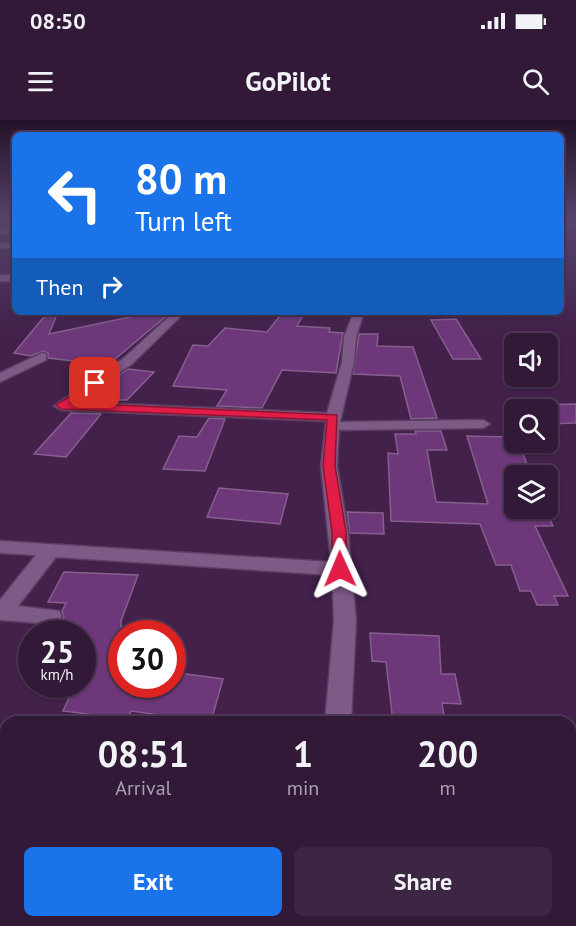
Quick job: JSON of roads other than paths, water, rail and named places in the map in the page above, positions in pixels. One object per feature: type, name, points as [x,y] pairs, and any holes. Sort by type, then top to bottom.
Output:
[{"type":"street","points":[[177,315],[128,361],[61,405],[332,422],[483,424]]},
{"type":"street","points":[[338,716],[345,620],[339,532],[329,466],[332,422],[357,315]]},
{"type":"street","points":[[0,378],[42,357]]},
{"type":"street","points":[[0,547],[340,569]]},
{"type":"street","points":[[50,551],[1,613],[51,616]]}]
